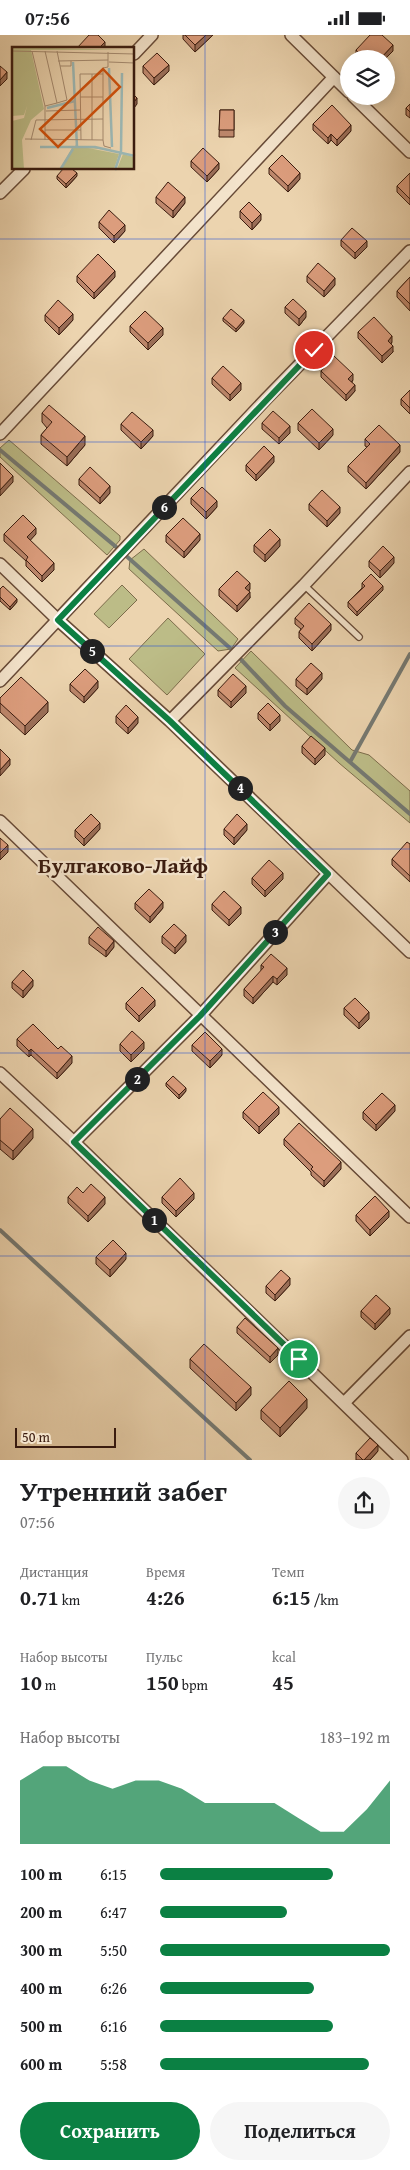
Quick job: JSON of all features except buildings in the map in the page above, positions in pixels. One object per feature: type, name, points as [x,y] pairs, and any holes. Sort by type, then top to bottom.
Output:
[{"type":"street","points":[[135,53],[152,35]]},
{"type":"street","points":[[291,35],[340,83]]},
{"type":"street","points":[[0,434],[334,77]]},
{"type":"street","points":[[362,105],[410,152]]},
{"type":"street","points":[[0,193],[23,170]]},
{"type":"street","points":[[0,681],[266,399],[410,251]]},
{"type":"street","points":[[170,721],[304,585],[410,472]]},
{"type":"street","points":[[0,564],[58,620],[170,721],[410,952]]},
{"type":"street","points":[[0,821],[410,1217]]},
{"type":"street","points":[[74,1142],[200,1016],[328,874]]},
{"type":"street","points":[[0,1073],[74,1142],[402,1460]]},
{"type":"street","points":[[344,1403],[410,1335]]},
{"type":"lane","points":[[304,585],[359,637]]},
{"type":"green space","points":[[9,440],[120,536],[120,540],[107,555],[0,457],[0,448]]},
{"type":"green space","points":[[144,549],[238,639],[231,649],[218,651],[129,569],[130,560]]},
{"type":"green space","points":[[122,585],[137,600],[109,628],[94,614]]},
{"type":"green space","points":[[168,618],[205,654],[167,695],[129,659]]},
{"type":"green space","points":[[251,651],[352,750],[369,755],[410,791],[410,823],[339,763],[235,668]]},
{"type":"waterway","points":[[0,450],[115,546],[231,649],[285,706],[410,814]]},
{"type":"waterway","points":[[350,762],[410,654]]},
{"type":"waterway","points":[[0,1230],[250,1460]]},
{"type":"district","name":"Булгаково-Лайф","points":[[123,865]]},
{"type":"route","points":[[299,1359],[74,1142],[200,1016],[328,874],[170,721],[58,620],[314,350]]}]
